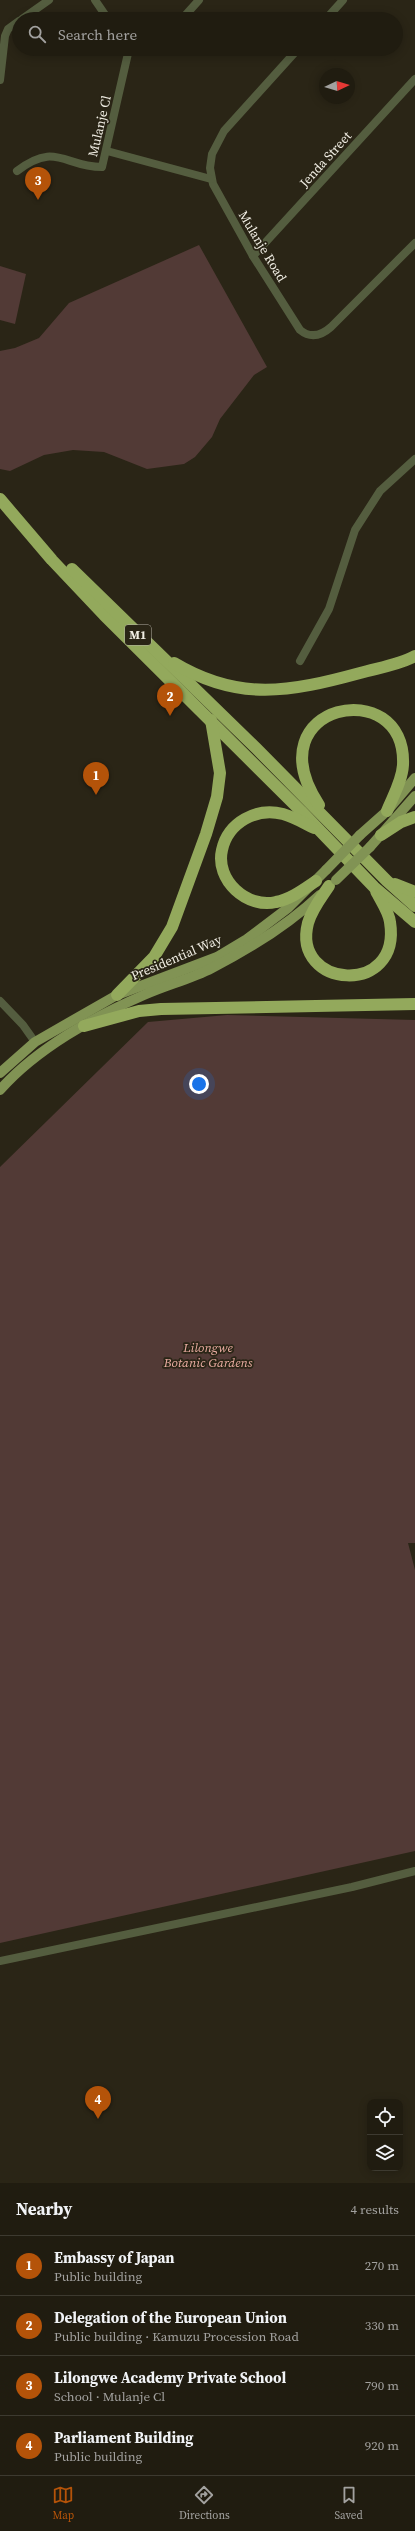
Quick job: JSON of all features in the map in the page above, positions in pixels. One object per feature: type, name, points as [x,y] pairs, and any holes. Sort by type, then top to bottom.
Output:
[{"type":"highway","name":"M1","points":[[0,499],[81,591],[322,832],[374,887],[415,922]]},
{"type":"highway","name":"M1","points":[[18,518],[37,533],[156,652],[256,748],[387,881],[415,906]]},
{"type":"highway","points":[[156,652],[189,672],[227,685],[259,691],[292,690],[328,682],[415,656]]},
{"type":"highway","points":[[330,822],[308,786],[302,769],[302,753],[305,740],[312,728],[322,719],[347,709],[369,712],[380,717],[391,727],[398,739],[403,753],[403,766],[399,783],[387,810]]},
{"type":"highway","points":[[117,995],[154,957],[172,927],[206,834],[217,797],[220,773],[211,720]]},
{"type":"highway","points":[[316,880],[298,892],[276,902],[253,901],[243,897],[227,878],[222,850],[233,828],[243,820],[261,812],[284,814],[322,832]]},
{"type":"highway","points":[[381,835],[402,822],[415,817]]},
{"type":"highway","points":[[387,881],[415,892]]},
{"type":"highway","points":[[333,883],[315,906],[308,924],[308,949],[316,962],[325,970],[349,977],[362,975],[374,968],[384,959],[389,948],[391,936],[390,920],[374,887]]},
{"type":"highway","points":[[84,1026],[139,1011],[161,1009],[415,1004]]},
{"type":"main road","name":"Presidential Way","points":[[0,1073],[35,1042],[117,995],[216,957],[247,939],[288,908],[360,835],[387,810],[415,778]]},
{"type":"main road","name":"Presidential Way","points":[[0,1090],[36,1055],[84,1026],[143,995],[211,969],[274,933],[333,883],[370,847],[415,796]]},
{"type":"street","points":[[32,12],[49,0]]},
{"type":"street","points":[[95,0],[103,12]]},
{"type":"street","points":[[188,12],[199,0]]},
{"type":"street","points":[[332,12],[343,0]]},
{"type":"street","points":[[0,80],[4,36],[8,29],[12,26]]},
{"type":"street","name":"Mulanje Cl","points":[[17,171],[32,159],[50,156],[102,167],[107,151],[127,56]]},
{"type":"street","points":[[107,151],[210,179],[212,154],[224,131],[292,56]]},
{"type":"street","name":"Jenda Street","points":[[253,256],[415,79]]},
{"type":"street","name":"Mulanje Road","points":[[210,179],[253,256],[300,330],[308,335],[315,336],[331,327],[415,243]]},
{"type":"street","points":[[300,661],[329,609],[355,530],[380,491],[415,459]]},
{"type":"street","points":[[0,1001],[24,1025],[35,1042]]},
{"type":"street","points":[[0,1961],[352,1887],[415,1871]]},
{"type":"green space","points":[[199,245],[267,367],[254,375],[220,419],[212,437],[195,457],[184,464],[147,469],[104,452],[73,450],[44,455],[10,471],[0,469],[0,351],[15,348],[39,338],[69,303]]},
{"type":"green space","points":[[0,266],[26,274],[15,324],[0,320]]},
{"type":"green space","name":"Lilongwe Botanic Gardens","points":[[227,1015],[415,1020],[415,1543],[408,1543],[415,1570],[415,1851],[0,1943],[0,1167],[148,1022]]},
{"type":"place","name":"Lilongwe Academy Private School","points":[[38,200]]},
{"type":"place","name":"Delegation of the European Union","points":[[170,716]]},
{"type":"place","name":"Embassy of Japan","points":[[96,795]]},
{"type":"place","name":"Parliament Building","points":[[98,2119]]}]
